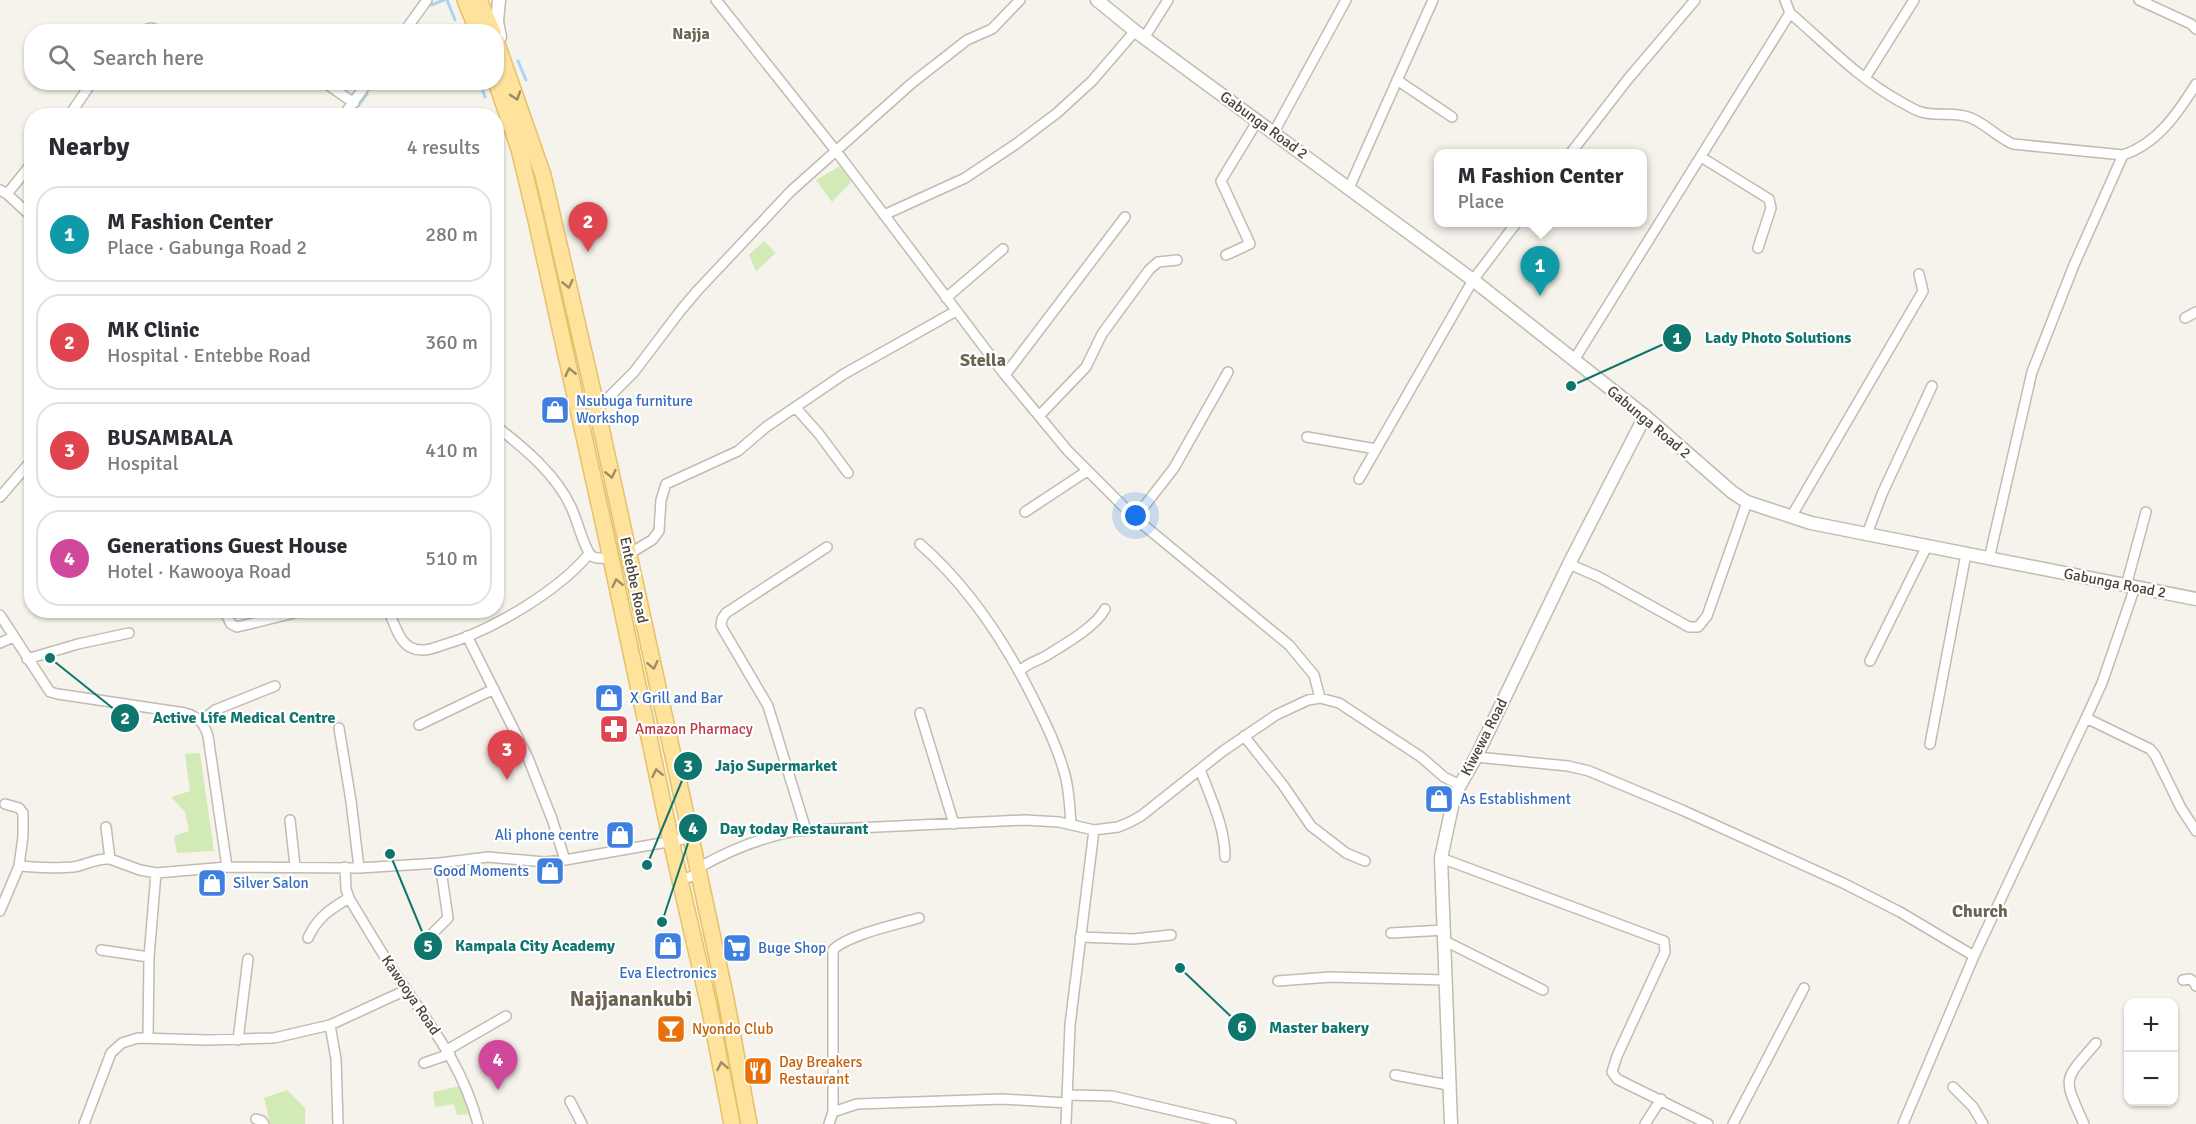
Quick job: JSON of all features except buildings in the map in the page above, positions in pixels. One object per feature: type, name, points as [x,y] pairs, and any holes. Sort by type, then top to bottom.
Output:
[{"type":"main road","points":[[465,0],[475,24]]},
{"type":"main road","points":[[479,0],[490,24]]},
{"type":"main road","name":"Entebbe Road","points":[[504,60],[543,175],[597,409],[726,999],[749,1124]]},
{"type":"main road","name":"Entebbe Road","points":[[499,90],[519,149],[536,220],[709,1006],[732,1124]]},
{"type":"street","points":[[410,24],[427,0]]},
{"type":"street","points":[[497,24],[499,0]]},
{"type":"street","points":[[716,0],[836,151],[946,298],[1039,416],[1087,471],[1135,518],[1289,645],[1314,675],[1320,698]]},
{"type":"street","points":[[597,409],[634,372],[698,290],[791,191],[935,64],[967,40],[992,29],[1020,0]]},
{"type":"street","name":"Gabunga Road 2","points":[[1097,0],[1139,34],[1473,280],[1645,416],[1714,477],[1747,502],[1791,517],[1867,534],[2196,599]]},
{"type":"street","points":[[884,215],[965,178],[1057,113],[1139,34],[1168,0]]},
{"type":"street","points":[[1274,132],[1346,0]]},
{"type":"street","points":[[1349,188],[1433,0]]},
{"type":"street","points":[[1573,149],[1628,79],[1695,0]]},
{"type":"street","points":[[1785,0],[1790,13],[1883,92],[1919,112],[1971,118],[2000,139],[2013,144],[2123,155],[2143,147],[2162,129],[2181,108],[2196,84]]},
{"type":"street","points":[[1865,78],[1914,0]]},
{"type":"street","points":[[2139,0],[2191,24],[2196,29]]},
{"type":"street","points":[[1574,360],[1790,13]]},
{"type":"street","points":[[504,55],[506,65]]},
{"type":"street","points":[[1397,80],[1452,117]]},
{"type":"street","points":[[74,108],[87,90]]},
{"type":"street","points":[[335,90],[354,103]]},
{"type":"street","points":[[350,108],[363,90]]},
{"type":"street","points":[[1226,255],[1250,244],[1221,181],[1258,120]]},
{"type":"street","points":[[1989,559],[2032,372],[2074,265],[2123,155]]},
{"type":"street","points":[[1701,157],[1769,199],[1771,208],[1758,248]]},
{"type":"street","points":[[24,171],[4,192],[24,211]]},
{"type":"street","points":[[1005,375],[1125,217]]},
{"type":"street","points":[[1359,479],[1473,280],[1513,227]]},
{"type":"street","points":[[946,298],[1003,249]]},
{"type":"street","points":[[1039,416],[1084,370],[1102,334],[1149,270],[1158,262],[1177,260]]},
{"type":"street","points":[[1791,517],[1923,291],[1919,274]]},
{"type":"street","points":[[628,554],[652,540],[659,531],[661,500],[666,484],[738,451],[766,427],[844,374],[956,311]]},
{"type":"street","points":[[2185,318],[2196,312]]},
{"type":"street","points":[[1135,518],[1174,468],[1228,372]]},
{"type":"street","points":[[1867,534],[1882,494],[1932,386]]},
{"type":"street","points":[[796,408],[849,473]]},
{"type":"street","name":"Kiwewa Road","points":[[1452,1124],[1448,1085],[1441,858],[1453,802],[1569,564],[1645,416]]},
{"type":"street","points":[[504,432],[519,444],[561,488],[577,519],[589,554],[597,558],[611,558]]},
{"type":"street","points":[[1307,437],[1376,449]]},
{"type":"street","points":[[0,497],[24,469]]},
{"type":"street","points":[[1025,512],[1087,471]]},
{"type":"street","points":[[1569,564],[1689,627],[1698,627],[1707,616],[1747,502]]},
{"type":"street","points":[[1903,1124],[1974,956],[2102,684],[2131,586],[2146,512]]},
{"type":"street","points":[[920,544],[946,567],[989,622],[1019,672],[1045,721],[1060,758],[1067,783],[1071,824]]},
{"type":"street","points":[[1870,661],[1926,546]]},
{"type":"street","points":[[806,830],[768,706],[721,626],[726,613],[827,547]]},
{"type":"street","points":[[392,618],[405,645],[416,650],[467,636],[495,624],[561,582],[589,554]]},
{"type":"street","points":[[1930,744],[1966,554]]},
{"type":"street","points":[[1019,672],[1026,664],[1043,658],[1085,629],[1101,617],[1105,609]]},
{"type":"street","points":[[0,615],[46,689],[58,694],[185,713],[201,721],[208,736],[227,867]]},
{"type":"street","points":[[228,618],[231,624],[237,627],[274,618]]},
{"type":"street","points":[[27,659],[78,644],[129,633]]},
{"type":"street","points":[[467,636],[528,758],[565,860]]},
{"type":"street","points":[[0,643],[13,637]]},
{"type":"street","points":[[201,721],[215,710],[275,686]]},
{"type":"street","points":[[419,725],[494,689]]},
{"type":"street","points":[[680,880],[699,874],[700,867],[745,845],[777,835],[806,830],[1025,820],[1071,824],[1094,830],[1118,827],[1141,816],[1244,736],[1294,706],[1320,698],[1339,703],[1421,757],[1444,777],[1460,785]]},
{"type":"street","points":[[920,714],[954,824]]},
{"type":"street","points":[[2086,718],[2150,749],[2184,814],[2196,831]]},
{"type":"street","points":[[339,729],[359,868]]},
{"type":"street","points":[[1244,736],[1283,785],[1311,826],[1346,853],[1365,861]]},
{"type":"street","points":[[1476,757],[1568,766],[1589,771],[1682,810],[1843,883],[1900,912],[1974,956]]},
{"type":"street","points":[[1200,769],[1220,823],[1225,844],[1225,857]]},
{"type":"street","points":[[0,911],[19,866],[23,836],[23,813],[19,808],[5,804]]},
{"type":"street","points":[[290,820],[295,866]]},
{"type":"street","points":[[106,827],[110,859]]},
{"type":"street","points":[[1066,1124],[1070,1025],[1094,830]]},
{"type":"street","points":[[19,866],[68,867],[93,859],[110,859],[156,873],[227,867],[359,868],[440,863],[488,857],[545,862],[690,838]]},
{"type":"street","points":[[1441,858],[1664,941],[1665,952],[1617,1056],[1612,1072],[1617,1079],[1708,1124]]},
{"type":"street","points":[[430,936],[448,918],[440,863]]},
{"type":"street","name":"Kawooya Road","points":[[345,867],[346,889],[349,898],[406,990],[449,1052],[462,1076],[478,1124]]},
{"type":"street","points":[[148,1038],[149,957],[156,873]]},
{"type":"street","points":[[308,938],[314,924],[323,914],[349,898]]},
{"type":"street","points":[[829,1124],[833,1112],[833,950],[839,944],[855,938],[919,918]]},
{"type":"street","points":[[1390,933],[1445,936],[1543,990]]},
{"type":"street","points":[[1080,937],[1133,939],[1170,935]]},
{"type":"street","points":[[101,950],[149,957]]},
{"type":"street","points":[[238,1040],[248,959]]},
{"type":"street","points":[[1278,981],[1330,977],[1445,980]]},
{"type":"street","points":[[2183,980],[2190,979],[2196,986]]},
{"type":"street","points":[[1733,1124],[1804,988]]},
{"type":"street","points":[[84,1124],[111,1053],[128,1041],[148,1038],[238,1040],[274,1038],[330,1025],[406,990]]},
{"type":"street","points":[[424,1063],[449,1052],[506,1016]]},
{"type":"street","points":[[330,1025],[336,1059],[338,1124]]},
{"type":"street","points":[[2084,1124],[2070,1093],[2068,1078],[2096,1043]]},
{"type":"street","points":[[1395,1075],[1448,1085]]},
{"type":"street","points":[[1953,1087],[1973,1107],[1983,1124]]},
{"type":"street","points":[[833,1112],[857,1104],[1112,1096],[1231,1124]]},
{"type":"street","points":[[1645,1124],[1661,1099]]},
{"type":"street","points":[[570,1101],[582,1124]]},
{"type":"street","points":[[472,1124],[478,1124]]},
{"type":"green space","points":[[840,166],[851,182],[832,202],[816,180]]},
{"type":"green space","points":[[764,241],[776,253],[756,271],[749,255]]},
{"type":"green space","points":[[200,753],[214,851],[177,853],[174,836],[189,831],[185,812],[171,797],[190,791],[185,754]]},
{"type":"green space","points":[[460,1086],[470,1114],[457,1115],[454,1104],[435,1107],[433,1092]]},
{"type":"green space","points":[[287,1090],[305,1108],[305,1124],[270,1124],[264,1098]]},
{"type":"waterway","points":[[431,5],[444,0]]},
{"type":"waterway","points":[[447,0],[455,20]]},
{"type":"waterway","points":[[518,61],[526,80]]},
{"type":"waterway","points":[[483,90],[485,97]]},
{"type":"waterway","points":[[358,106],[367,94]]},
{"type":"place","name":"MK Clinic","points":[[588,252]]},
{"type":"place","name":"M Fashion Center","points":[[1540,296]]},
{"type":"place","name":"Lady Photo Solutions","points":[[1571,386]]},
{"type":"place","name":"Nsubuga furniture Workshop","points":[[555,410]]},
{"type":"place","name":"Active Life Medical Centre","points":[[50,658]]},
{"type":"place","name":"X Grill and Bar","points":[[609,698]]},
{"type":"place","name":"Amazon Pharmacy","points":[[614,729]]},
{"type":"place","name":"BUSAMBALA","points":[[507,780]]},
{"type":"place","name":"As Establishment","points":[[1439,799]]},
{"type":"place","name":"Ali phone centre","points":[[620,835]]},
{"type":"place","name":"Kampala City Academy","points":[[390,854]]},
{"type":"place","name":"Jajo Supermarket","points":[[647,865]]},
{"type":"place","name":"Good Moments","points":[[550,871]]},
{"type":"place","name":"Silver Salon","points":[[212,883]]},
{"type":"place","name":"Day today Restaurant","points":[[662,922]]},
{"type":"place","name":"Eva Electronics","points":[[668,946]]},
{"type":"place","name":"Buge Shop","points":[[737,948]]},
{"type":"place","name":"Master bakery","points":[[1180,968]]},
{"type":"place","name":"Nyondo Club","points":[[671,1029]]},
{"type":"place","name":"Day Breakers Restaurant","points":[[758,1071]]},
{"type":"place","name":"Generations Guest House","points":[[498,1090]]},
{"type":"district","name":"Najja","points":[[691,34]]},
{"type":"district","name":"Stella","points":[[983,360]]},
{"type":"district","name":"Church","points":[[1980,911]]},
{"type":"district","name":"Najjanankubi","points":[[631,999]]}]
